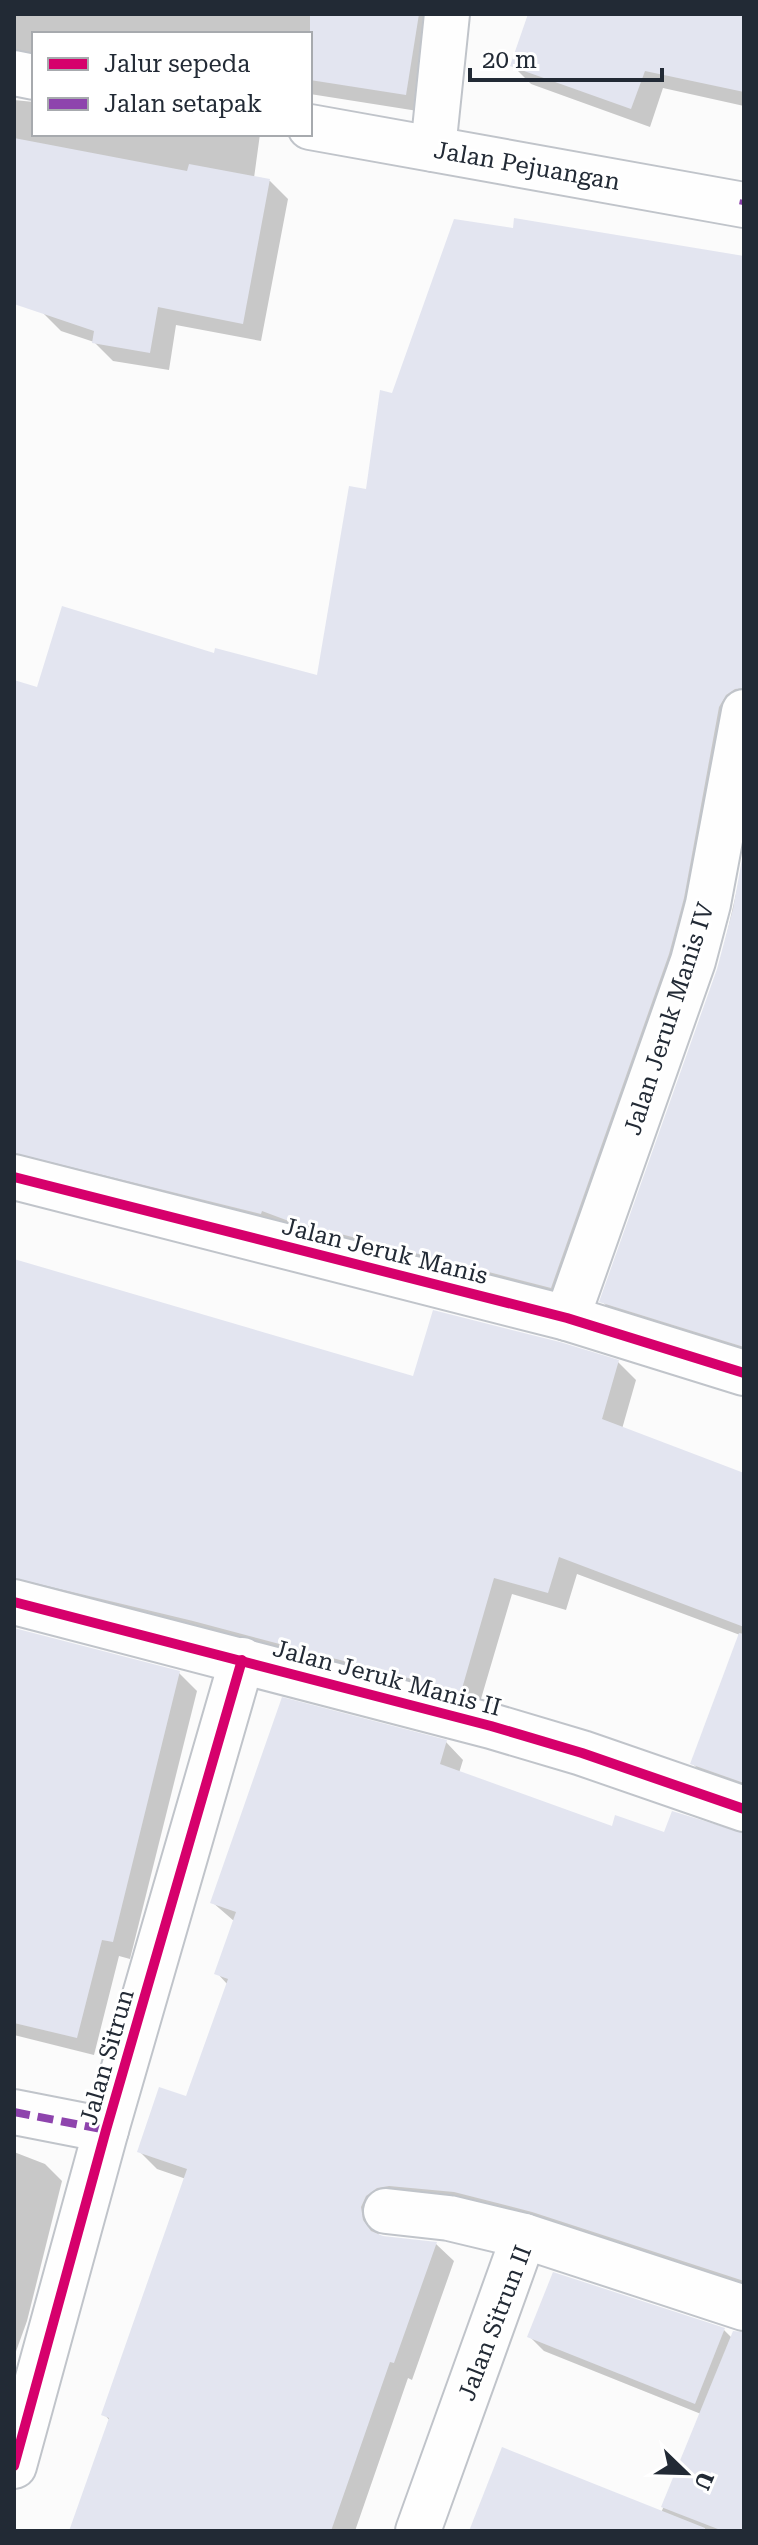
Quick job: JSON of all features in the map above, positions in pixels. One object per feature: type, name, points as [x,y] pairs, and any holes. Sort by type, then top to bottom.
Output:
[{"type":"street","points":[[433,149],[447,14]]},
{"type":"street","name":"Jalan Pejuangan","points":[[312,127],[744,204]]},
{"type":"street","name":"Jalan Jeruk Manis IV","points":[[567,1318],[693,961],[708,904],[744,712]]},
{"type":"street","name":"Jalan Jeruk Manis","points":[[14,1177],[567,1318],[744,1373]]},
{"type":"street","name":"Jalan Jeruk Manis II","points":[[14,1602],[491,1726],[582,1753],[744,1809]]},
{"type":"street","name":"Jalan Sitrun","points":[[14,2466],[20,2423],[242,1660]]},
{"type":"street","name":"Jalan Sitrun","points":[[14,2112],[106,2130]]},
{"type":"street","points":[[386,2211],[449,2218],[524,2236]]},
{"type":"street","name":"Jalan Sitrun II","points":[[418,2531],[524,2236],[744,2308]]},
{"type":"building","points":[[310,14],[419,14],[406,95],[312,80]]},
{"type":"building","points":[[528,14],[744,14],[744,92],[645,71],[631,109],[510,66]]},
{"type":"building","points":[[14,138],[187,171],[189,164],[270,179],[243,324],[158,307],[150,353],[92,343],[94,331],[14,304]]},
{"type":"building","points":[[514,218],[744,256],[744,688],[726,695],[719,707],[684,898],[669,954],[551,1288],[286,1220],[262,1211],[261,1214],[14,1153],[14,680],[37,687],[62,606],[214,653],[215,648],[317,675],[349,486],[366,489],[380,390],[392,393],[454,219],[513,228]]},
{"type":"building","points":[[744,848],[744,1347],[599,1302],[717,969],[733,909]]},
{"type":"building","points":[[14,1259],[413,1376],[433,1310],[619,1360],[602,1419],[744,1473],[744,1627],[559,1557],[548,1593],[494,1578],[461,1692],[193,1621],[14,1578]]},
{"type":"building","points":[[14,1628],[180,1671],[113,1942],[102,1940],[77,2038],[14,2023]]},
{"type":"building","points":[[739,1633],[744,1634],[744,1783],[690,1764]]},
{"type":"building","points":[[282,1697],[447,1740],[440,1764],[612,1826],[615,1815],[664,1832],[672,1811],[744,1833],[744,2281],[532,2212],[454,2192],[389,2186],[377,2188],[366,2196],[361,2207],[363,2220],[371,2231],[383,2236],[437,2242],[394,2363],[390,2362],[331,2531],[69,2531],[109,2418],[101,2415],[187,2169],[137,2152],[159,2087],[186,2096],[228,1979],[214,1974],[236,1912],[210,1903]]},
{"type":"building","points":[[553,2272],[725,2328],[695,2404],[527,2337]]},
{"type":"building","points":[[733,2331],[744,2332],[744,2531],[723,2531],[661,2507]]},
{"type":"building","points":[[502,2447],[705,2528],[705,2531],[469,2531]]},
{"type":"marked path","points":[[743,205],[744,200]]},
{"type":"marked path","points":[[14,2112],[106,2130]]},
{"type":"cycle path","points":[[14,1177],[567,1318],[744,1373]]},
{"type":"cycle path","points":[[14,1602],[491,1726],[582,1753],[744,1809]]},
{"type":"cycle path","points":[[14,2466],[106,2130],[242,1660]]}]
